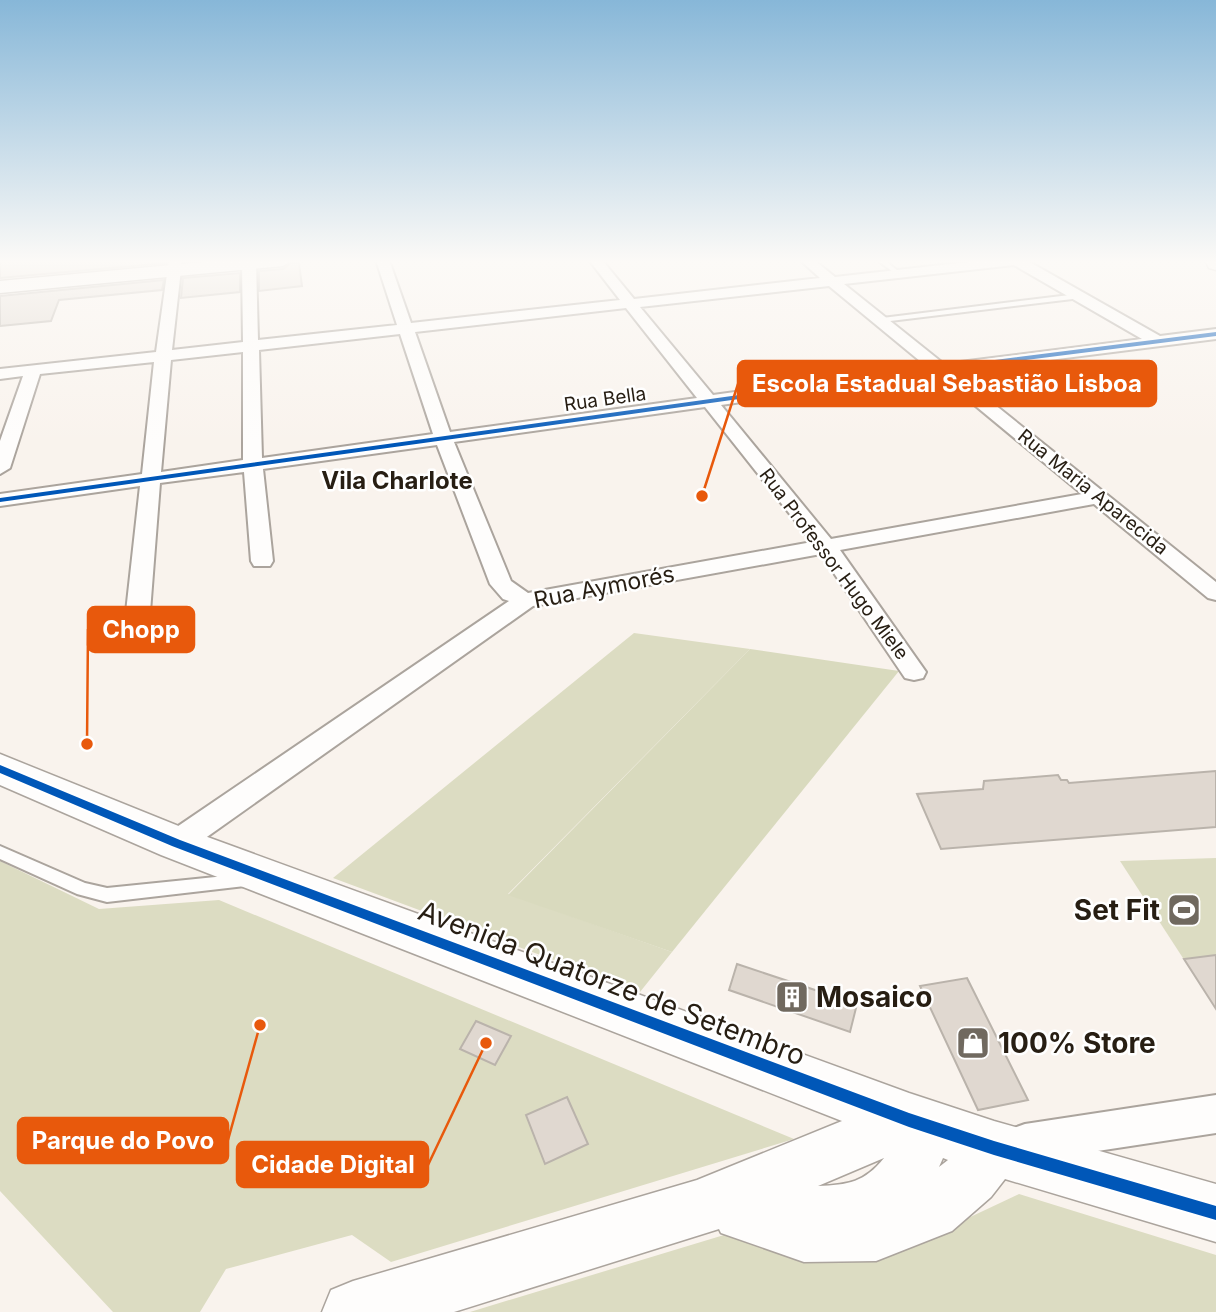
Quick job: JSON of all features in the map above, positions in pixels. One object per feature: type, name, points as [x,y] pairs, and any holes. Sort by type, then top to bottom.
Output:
[{"type":"street","points":[[138,612],[163,356],[169,321]]},
{"type":"street","points":[[248,321],[253,466],[262,561]]},
{"type":"street","points":[[404,321],[444,440],[501,584],[511,594],[526,600]]},
{"type":"street","points":[[0,374],[467,321]]},
{"type":"street","name":"Rua Professor Hugo Miele","points":[[645,321],[826,546],[914,672]]},
{"type":"street","name":"Rua Maria Aparecida","points":[[883,321],[1216,593]]},
{"type":"street","points":[[1122,321],[1155,340]]},
{"type":"street","name":"Rua Bella","points":[[0,500],[940,369],[1216,334]]},
{"type":"street","points":[[0,468],[33,370]]},
{"type":"street","name":"Rua Aymorés","points":[[176,842],[526,600],[1101,497]]},
{"type":"street","name":"Avenida Quatorze de Setembro","points":[[0,769],[176,842],[918,1123],[1216,1213]]},
{"type":"street","points":[[719,1211],[804,1233],[876,1232],[932,1211],[971,1177],[994,1148],[1216,1114]]},
{"type":"street","points":[[353,1312],[719,1211],[802,1216],[853,1213],[890,1195],[912,1168],[918,1123]]},
{"type":"lane","points":[[0,852],[82,889],[107,895],[270,877]]},
{"type":"green space","points":[[634,633],[750,649],[508,894],[672,952],[640,992],[333,878]]},
{"type":"green space","points":[[750,649],[899,671],[672,952],[508,895]]},
{"type":"green space","name":"Set Fit","points":[[1216,858],[1216,1009],[1120,861]]},
{"type":"green space","points":[[0,861],[99,909],[219,900],[794,1139],[391,1262],[352,1235],[226,1269],[200,1312],[113,1312],[0,1191]]},
{"type":"green space","points":[[1019,1194],[1216,1255],[1216,1312],[470,1312],[724,1235],[810,1257],[894,1253]]},
{"type":"building","points":[[0,321],[49,321],[0,326]]},
{"type":"building","points":[[1216,771],[1216,827],[941,849],[917,794],[983,789],[984,781],[1058,775],[1061,780],[1067,780],[1069,783]]},
{"type":"building","points":[[1216,955],[1216,1009],[1184,959]]},
{"type":"building","name":"Mosaico","points":[[737,964],[857,1004],[850,1032],[729,990]]},
{"type":"building","name":"100% Store","points":[[967,978],[1028,1100],[978,1110],[920,986]]},
{"type":"building","points":[[476,1021],[511,1036],[495,1065],[460,1049]]},
{"type":"building","points":[[567,1097],[588,1144],[545,1164],[526,1115]]},
{"type":"cycle path","points":[[0,500],[940,369],[1216,334]]},
{"type":"cycle path","points":[[0,769],[176,843],[909,1120],[994,1148],[1216,1213]]},
{"type":"place","name":"Escola Estadual Sebastião Lisboa","points":[[702,496]]},
{"type":"place","name":"Chopp","points":[[87,744]]},
{"type":"place","name":"Set Fit","points":[[1184,910]]},
{"type":"place","name":"Mosaico","points":[[792,997]]},
{"type":"place","name":"Parque do Povo","points":[[260,1025]]},
{"type":"place","name":"Cidade Digital","points":[[486,1043]]},
{"type":"place","name":"100% Store","points":[[973,1043]]},
{"type":"district","name":"Vila Charlote","points":[[397,480]]}]
